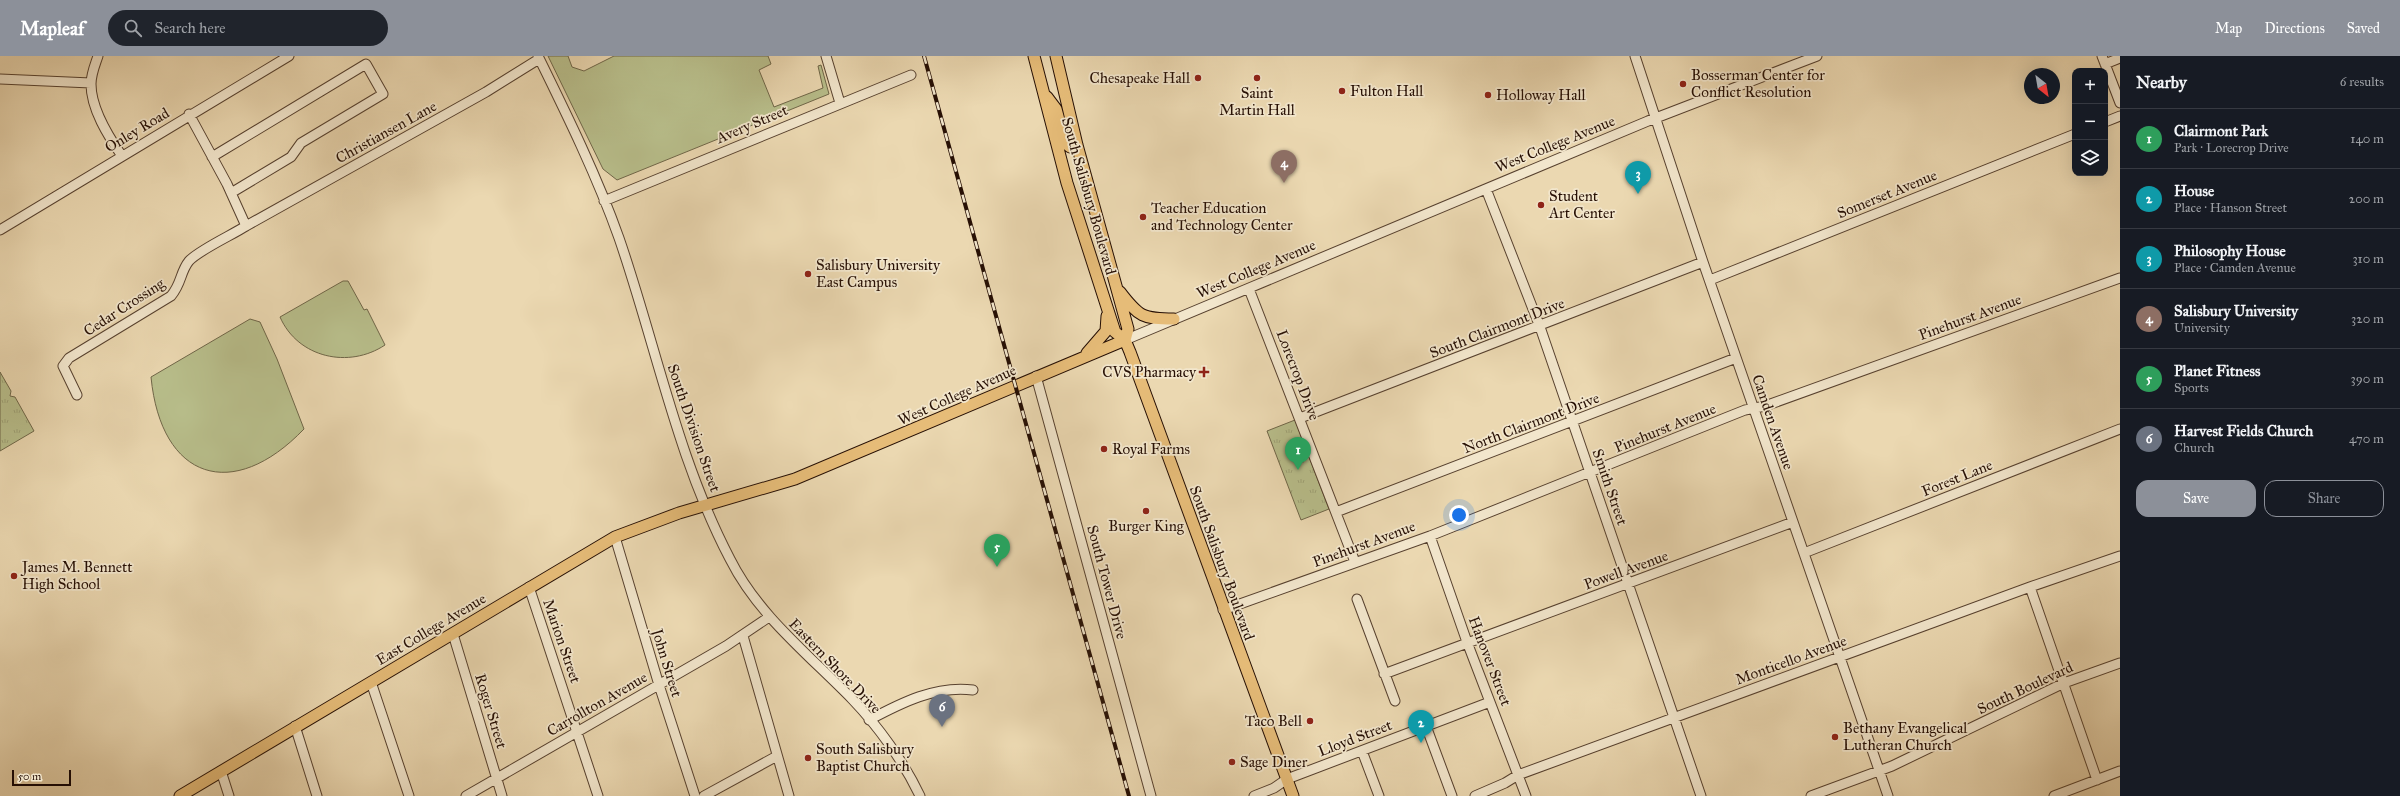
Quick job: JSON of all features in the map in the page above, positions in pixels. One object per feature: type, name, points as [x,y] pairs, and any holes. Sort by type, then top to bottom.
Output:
[{"type":"main road","name":"South Salisbury Boulevard","points":[[1034,56],[1067,183],[1115,332],[1125,340],[1223,610],[1293,796]]},
{"type":"main road","name":"South Salisbury Boulevard","points":[[1056,56],[1077,145],[1128,329],[1125,340]]},
{"type":"main road","points":[[1044,94],[1056,109],[1065,143],[1070,147],[1077,145]]},
{"type":"main road","points":[[1116,285],[1133,308],[1149,319],[1174,319]]},
{"type":"main road","points":[[1084,357],[1106,331],[1107,306]]},
{"type":"main road","name":"West College Avenue","points":[[707,506],[810,474],[914,431],[1036,376],[1125,340]]},
{"type":"main road","name":"East College Avenue","points":[[180,796],[295,726],[615,537],[679,513],[707,506]]},
{"type":"street","points":[[98,56],[91,83],[103,124],[122,156]]},
{"type":"street","name":"Onley Road","points":[[0,230],[189,114],[289,56]]},
{"type":"street","points":[[826,56],[840,103]]},
{"type":"street","name":"Camden Avenue","points":[[1635,56],[1703,262],[1888,796]]},
{"type":"street","name":"West College Avenue","points":[[1125,340],[1656,119],[1817,56]]},
{"type":"street","name":"South Division Street","points":[[538,58],[604,201],[619,239],[681,443],[729,558],[750,595],[768,617]]},
{"type":"street","name":"Christiansen Lane","points":[[246,226],[486,92],[538,58]]},
{"type":"street","points":[[2120,58],[2104,60],[2120,103]]},
{"type":"street","points":[[212,157],[364,60],[383,94],[301,143],[290,157],[231,194]]},
{"type":"street","name":"Avery Street","points":[[604,201],[840,103],[912,75]]},
{"type":"street","points":[[0,79],[91,83]]},
{"type":"street","points":[[189,114],[246,226]]},
{"type":"street","points":[[2108,121],[2120,116]]},
{"type":"street","name":"Somerset Avenue","points":[[1710,280],[2072,135]]},
{"type":"street","name":"Smith Street","points":[[1486,189],[1540,327],[1701,796]]},
{"type":"street","name":"Cedar Crossing","points":[[77,395],[63,366],[69,358],[171,296],[180,286],[182,272],[190,261],[246,226]]},
{"type":"street","name":"South Clairmont Drive","points":[[1300,418],[1540,327],[1703,262]]},
{"type":"street","name":"Pinehurst Avenue","points":[[1223,610],[1430,536],[1590,474],[1744,410],[1754,409],[2120,278]]},
{"type":"street","name":"Lorecrop Drive","points":[[1249,288],[1355,562]]},
{"type":"street","name":"North Clairmont Drive","points":[[1336,512],[1736,358]]},
{"type":"street","name":"South Tower Drive","points":[[1036,376],[1151,796]]},
{"type":"street","name":"Forest Lane","points":[[1804,553],[2120,429]]},
{"type":"street","name":"Powell Avenue","points":[[1384,674],[1467,642],[1629,585],[1793,522]]},
{"type":"street","name":"Hanover Street","points":[[1430,536],[1467,642],[1526,796]]},
{"type":"street","name":"John Street","points":[[615,537],[659,685],[696,796]]},
{"type":"street","name":"Monticello Avenue","points":[[1475,796],[1506,783],[1518,775],[1840,656],[2120,556]]},
{"type":"street","name":"Marion Street","points":[[529,587],[598,796]]},
{"type":"street","points":[[2030,587],[2097,780]]},
{"type":"street","points":[[1357,599],[1395,701]]},
{"type":"street","points":[[768,617],[743,636],[789,796]]},
{"type":"street","name":"Eastern Shore Drive","points":[[768,617],[854,701],[889,746],[920,796]]},
{"type":"street","name":"Roger Street","points":[[453,634],[502,796]]},
{"type":"street","name":"Carrollton Avenue","points":[[466,796],[743,636]]},
{"type":"street","name":"South Boulevard","points":[[1811,796],[1880,770],[1942,743],[2064,683],[2120,663]]},
{"type":"street","points":[[371,682],[409,796]]},
{"type":"street","points":[[869,720],[899,703],[932,693],[953,689],[973,690]]},
{"type":"street","name":"Lloyd Street","points":[[1254,796],[1274,788],[1286,779],[1490,702]]},
{"type":"street","points":[[295,726],[317,796]]},
{"type":"street","points":[[1426,726],[1452,796]]},
{"type":"street","points":[[1362,750],[1379,796]]},
{"type":"street","points":[[704,796],[777,756]]},
{"type":"street","points":[[221,771],[229,796]]},
{"type":"street","points":[[2054,796],[2120,771]]},
{"type":"green space","points":[[548,56],[568,56],[572,67],[584,71],[614,56],[768,56],[771,64],[759,70],[774,107],[823,88],[818,66],[821,65],[829,94],[617,180],[603,169]]},
{"type":"green space","points":[[343,281],[348,281],[364,310],[367,309],[385,345],[356,357],[326,355],[312,350],[299,342],[288,331],[280,317]]},
{"type":"green space","points":[[250,319],[260,322],[277,359],[304,429],[277,452],[252,467],[227,472],[205,469],[185,458],[169,439],[158,412],[151,377]]},
{"type":"green space","points":[[0,372],[11,391],[10,396],[15,397],[34,431],[0,451]]},
{"type":"green space","points":[[1295,420],[1329,509],[1301,520],[1267,431]]},
{"type":"railway","points":[[924,56],[1129,796]]},
{"type":"place","name":"Chesapeake Hall","points":[[1198,78]]},
{"type":"place","name":"Saint Martin Hall","points":[[1257,78]]},
{"type":"place","name":"Bosserman Center for Conflict Resolution","points":[[1683,84]]},
{"type":"place","name":"Fulton Hall","points":[[1342,91]]},
{"type":"place","name":"Holloway Hall","points":[[1488,95]]},
{"type":"place","name":"Salisbury University","points":[[1284,183]]},
{"type":"place","name":"Philosophy House","points":[[1638,194]]},
{"type":"place","name":"Student Art Center","points":[[1541,205]]},
{"type":"place","name":"Teacher Education and Technology Center","points":[[1143,217]]},
{"type":"place","name":"Salisbury University East Campus","points":[[808,274]]},
{"type":"place","name":"CVS Pharmacy","points":[[1204,372]]},
{"type":"place","name":"Royal Farms","points":[[1104,449]]},
{"type":"place","name":"Clairmont Park","points":[[1298,470]]},
{"type":"place","name":"Burger King","points":[[1146,511]]},
{"type":"place","name":"Planet Fitness","points":[[997,567]]},
{"type":"place","name":"James M. Bennett High School","points":[[14,576]]},
{"type":"place","name":"Taco Bell","points":[[1310,721]]},
{"type":"place","name":"Harvest Fields Church","points":[[942,727]]},
{"type":"place","name":"Bethany Evangelical Lutheran Church","points":[[1835,737]]},
{"type":"place","name":"House","points":[[1421,743]]},
{"type":"place","name":"South Salisbury Baptist Church","points":[[808,758]]},
{"type":"place","name":"Sage Diner","points":[[1232,762]]}]
